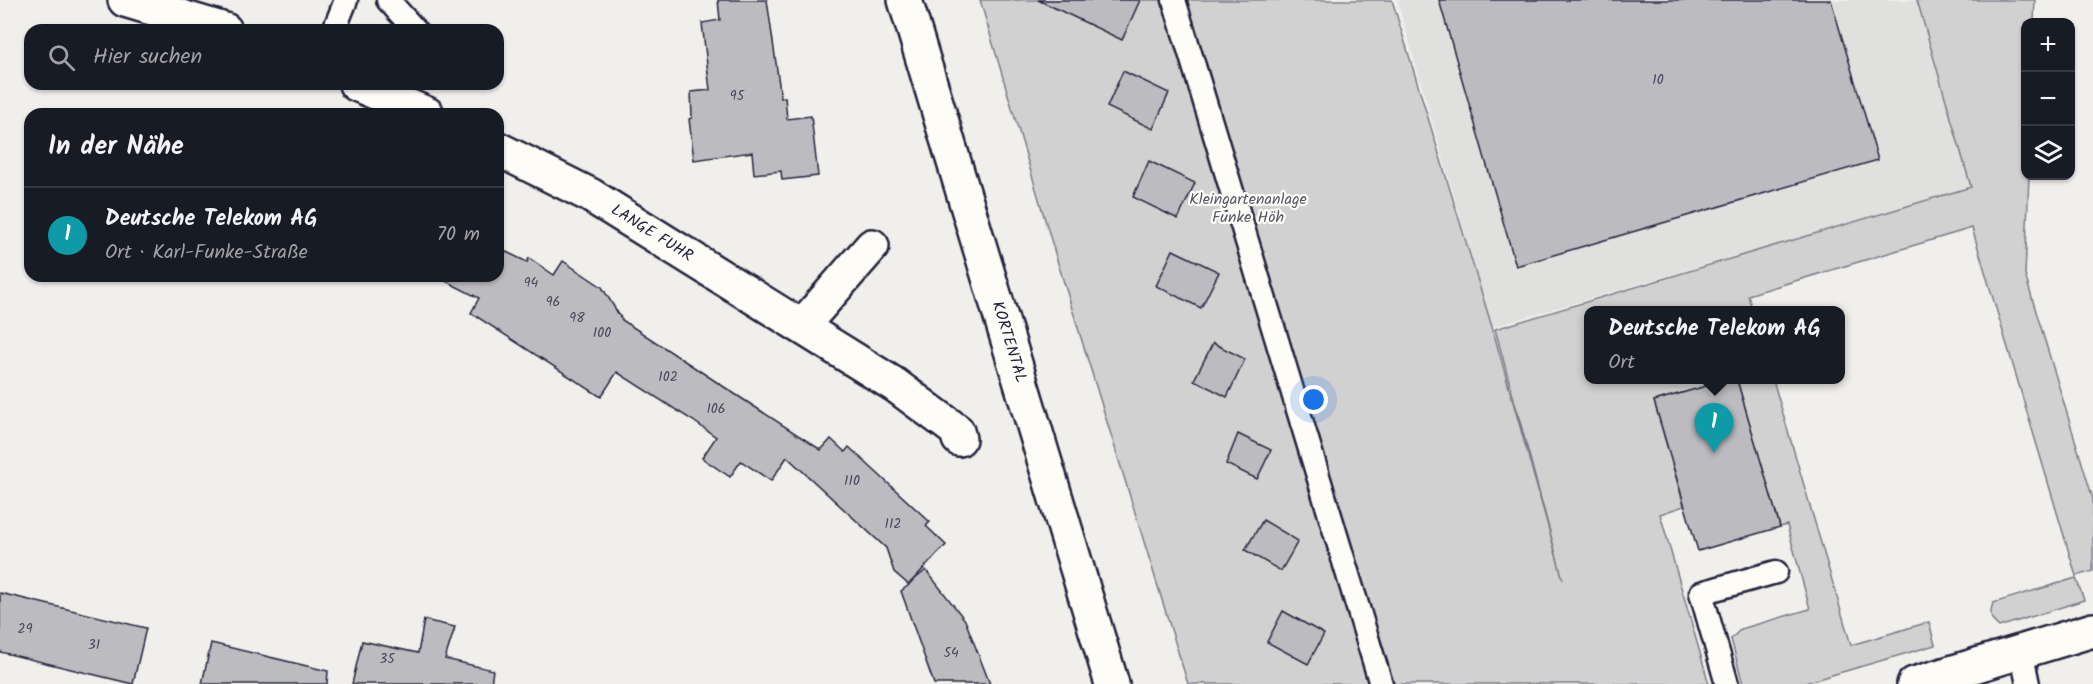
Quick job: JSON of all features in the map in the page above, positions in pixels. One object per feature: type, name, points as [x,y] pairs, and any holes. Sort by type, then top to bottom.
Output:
[{"type":"street","points":[[125,0],[205,24]]},
{"type":"street","name":"KORTENTAL","points":[[905,0],[1112,684]]},
{"type":"street","points":[[370,90],[413,108]]},
{"type":"street","name":"LANGE FUHR","points":[[504,152],[590,195],[802,326],[895,385],[957,431],[959,439]]},
{"type":"street","points":[[802,326],[872,246]]},
{"type":"street","points":[[1914,684],[2093,630]]},
{"type":"lane","points":[[336,24],[346,0]]},
{"type":"lane","points":[[387,0],[409,24]]},
{"type":"lane","points":[[1174,0],[1381,684]]},
{"type":"lane","points":[[1727,684],[1701,593],[1776,572]]},
{"type":"lane","points":[[2021,651],[2028,684]]},
{"type":"shaded area","points":[[1397,0],[1916,0],[1971,187],[1492,327]]},
{"type":"green space","name":"Kleingartenanlage Funke Höh","points":[[980,0],[1392,0],[1492,327],[1563,580],[1495,329],[1971,187],[1917,0],[2035,0],[2034,18],[2021,18],[2021,180],[2029,180],[2025,275],[2093,499],[2093,571],[2076,576],[1972,228],[1748,295],[1751,306],[1584,306],[1584,384],[1713,384],[1654,401],[1684,506],[1660,514],[1709,684],[1188,684],[1057,260]]},
{"type":"green space","points":[[1738,384],[1774,384],[1851,645],[1929,622],[1935,645],[1801,684],[1743,684],[1731,639],[1741,629],[1810,609],[1787,525],[1780,527]]},
{"type":"green space","points":[[2076,578],[2084,600],[1999,627],[1992,619],[1993,603]]},
{"type":"building","points":[[718,0],[767,0],[781,98],[785,97],[787,119],[811,116],[818,176],[782,180],[781,171],[754,174],[752,152],[694,160],[689,119],[692,118],[691,92],[710,90],[702,23],[720,20]]},
{"type":"building","points":[[1038,0],[1140,0],[1122,40]]},
{"type":"building","points":[[1439,0],[1831,0],[1878,160],[1516,266]]},
{"type":"building","points":[[1123,71],[1169,93],[1153,129],[1107,107]]},
{"type":"building","points":[[1149,161],[1195,183],[1178,219],[1133,197]]},
{"type":"building","points":[[1173,250],[1219,272],[1201,308],[1156,286]]},
{"type":"building","points":[[504,251],[527,262],[529,258],[554,275],[563,261],[602,287],[622,320],[741,398],[821,450],[831,439],[845,452],[849,447],[930,522],[926,526],[946,545],[909,584],[926,570],[965,620],[990,684],[934,684],[901,591],[909,585],[894,572],[886,548],[787,457],[771,481],[741,461],[730,477],[702,458],[716,437],[617,372],[601,397],[471,313],[479,298],[448,282],[504,282]]},
{"type":"building","points":[[1213,343],[1245,359],[1227,397],[1194,380]]},
{"type":"building","points":[[1713,384],[1738,384],[1780,527],[1698,551],[1654,401]]},
{"type":"building","points":[[1238,434],[1271,450],[1257,479],[1226,464]]},
{"type":"building","points":[[1263,520],[1298,541],[1281,571],[1245,550]]},
{"type":"building","points":[[0,593],[146,628],[133,684],[0,652]]},
{"type":"building","points":[[1283,611],[1324,634],[1308,664],[1267,642]]},
{"type":"building","points":[[424,620],[455,627],[445,659],[493,670],[491,684],[352,684],[362,641],[418,653]]},
{"type":"building","points":[[211,643],[328,671],[327,684],[202,684]]},
{"type":"place","name":"Deutsche Telekom AG","points":[[1714,453]]}]
